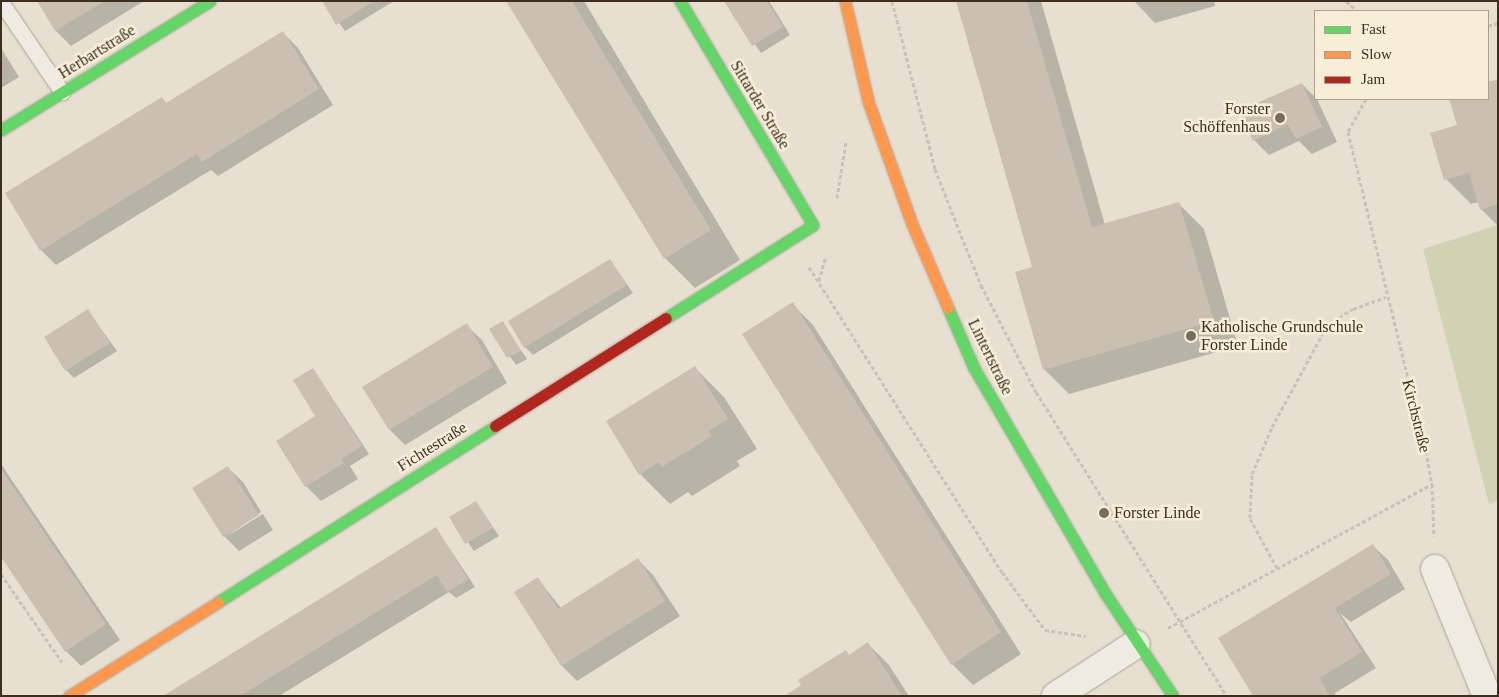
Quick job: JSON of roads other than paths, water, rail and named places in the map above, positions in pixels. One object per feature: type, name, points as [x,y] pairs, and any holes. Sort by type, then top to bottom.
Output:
[{"type":"street","name":"Herbartstraße","points":[[1,130],[210,1]]},
{"type":"street","name":"Sittarder Straße","points":[[680,1],[813,225]]},
{"type":"street","name":"Lintertstraße","points":[[845,1],[868,101],[912,224],[974,368],[1136,644],[1173,696]]},
{"type":"street","name":"Fichtestraße","points":[[69,696],[813,225]]},
{"type":"street","points":[[1435,569],[1487,696]]},
{"type":"street","points":[[1056,696],[1136,644]]},
{"type":"lane","points":[[1,2],[62,92]]},
{"type":"place","name":"Forster Schöffenhaus","points":[[1280,118]]},
{"type":"place","name":"Katholische Grundschule Forster Linde","points":[[1191,336]]},
{"type":"place","name":"Forster Linde","points":[[1104,513]]}]
